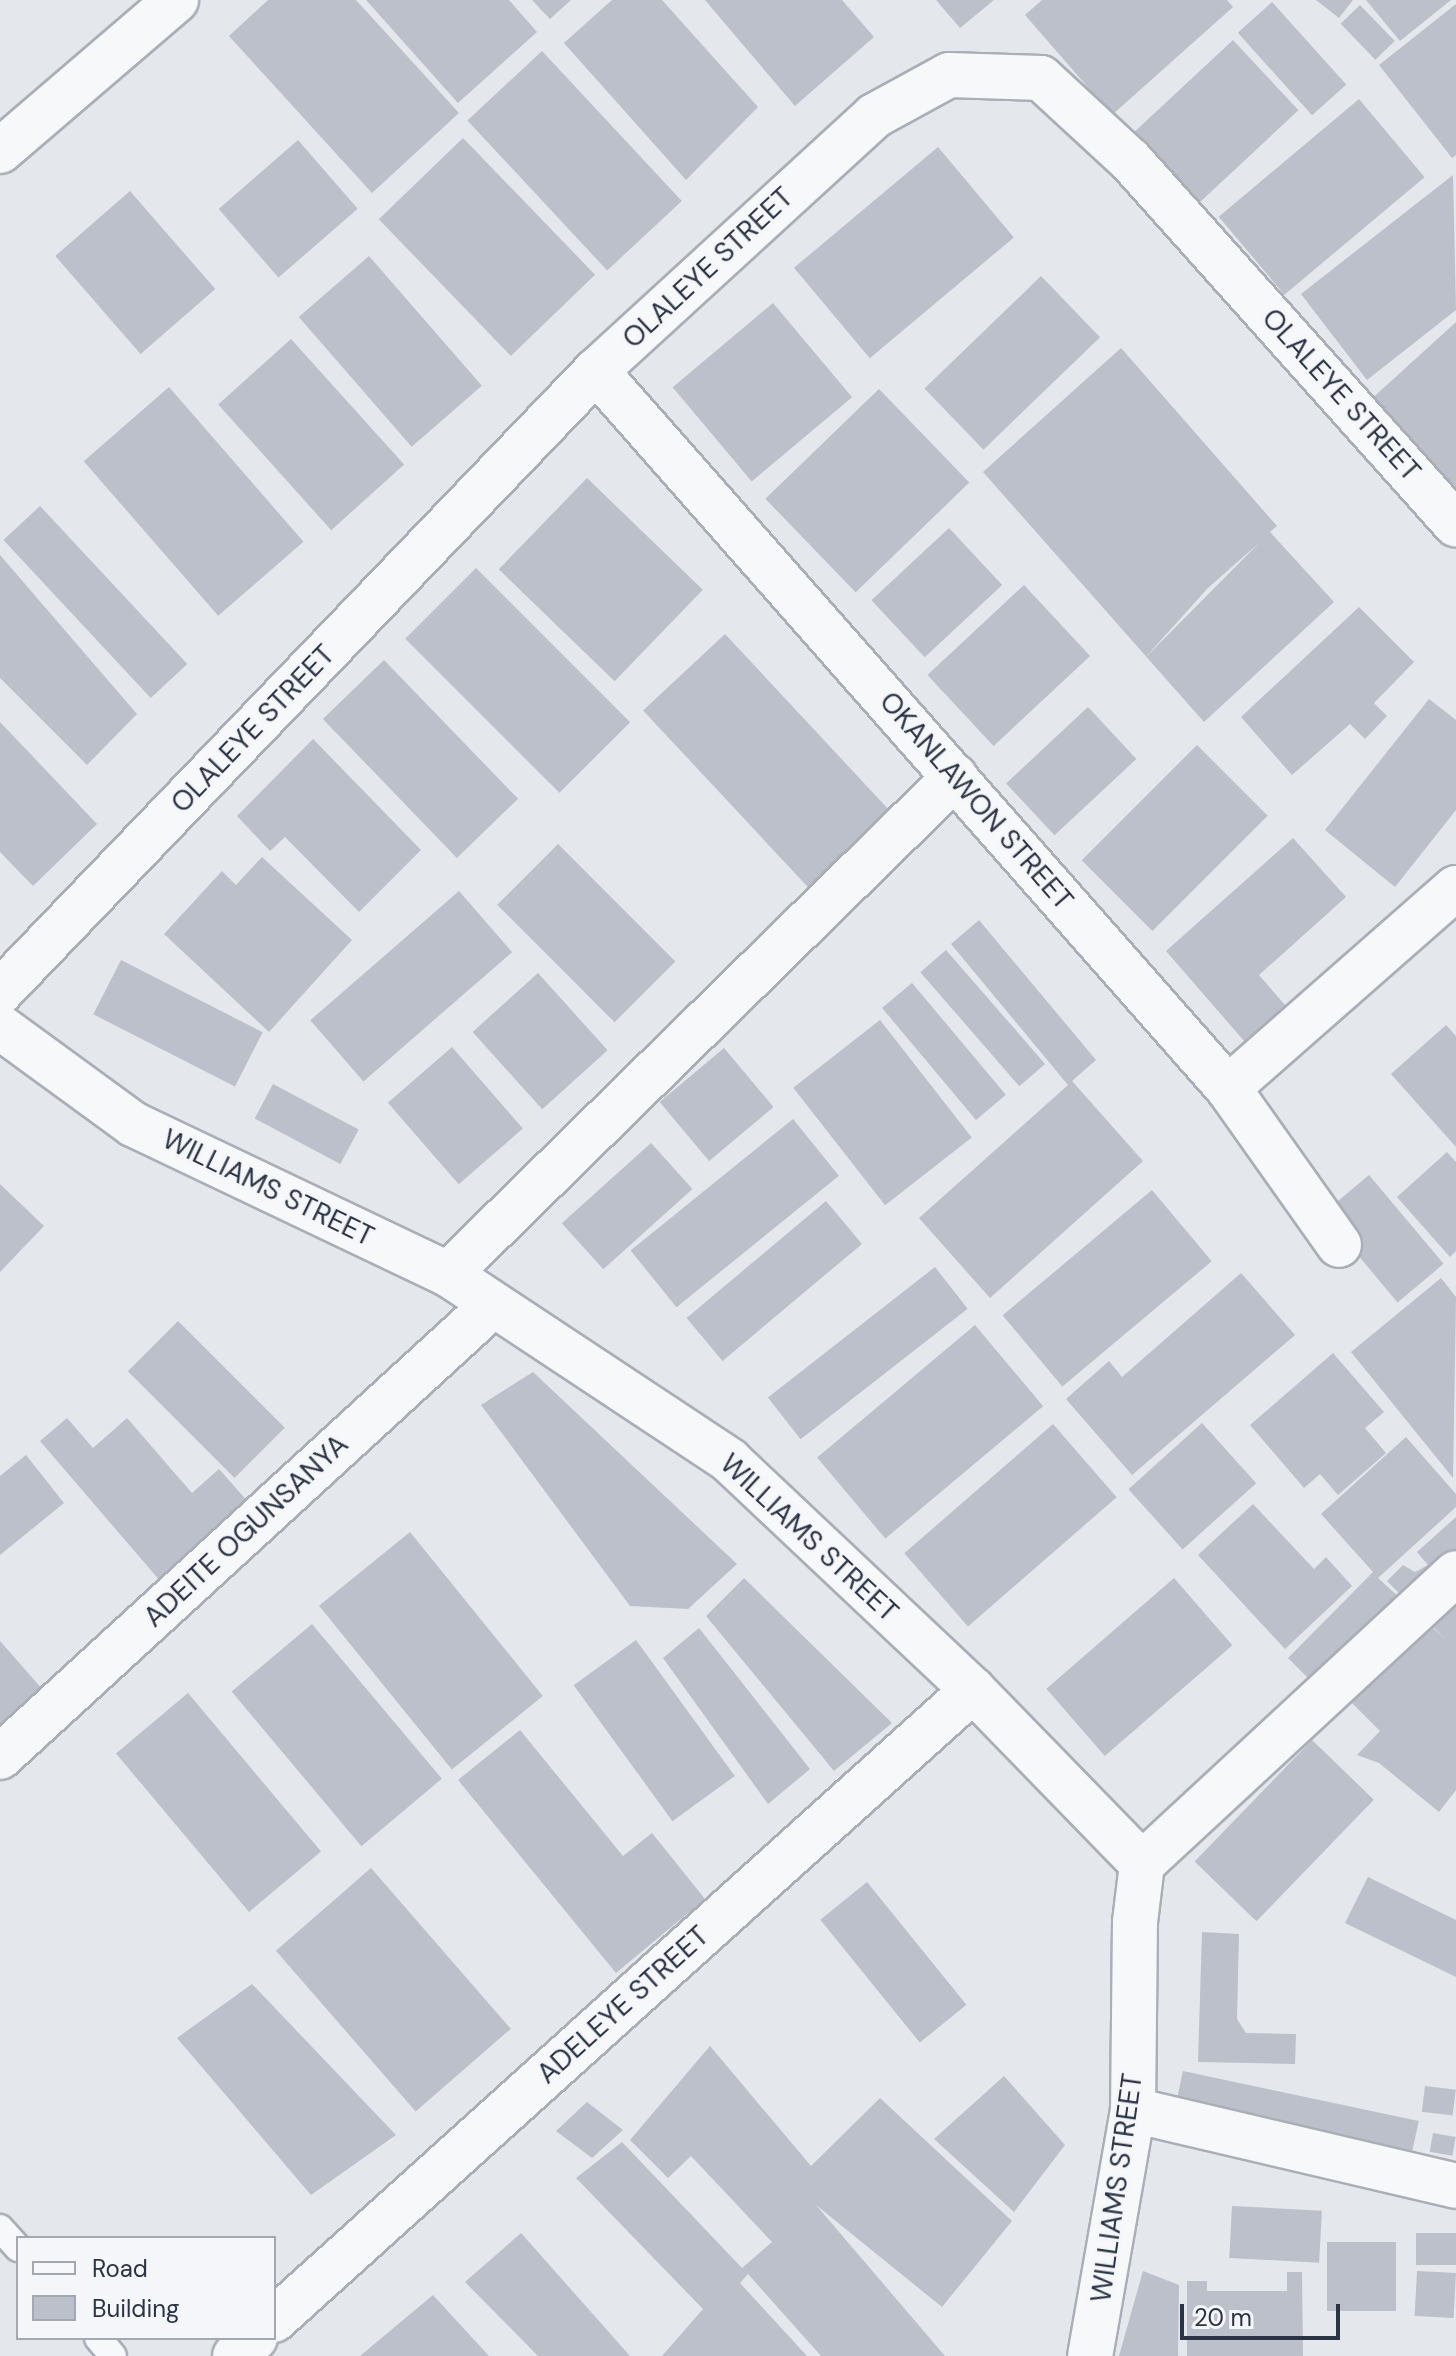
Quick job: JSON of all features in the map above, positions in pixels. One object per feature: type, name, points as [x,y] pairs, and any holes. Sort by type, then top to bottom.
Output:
[{"type":"street","points":[[6,132],[176,0]]},
{"type":"street","name":"OLALEYE STREET","points":[[0,992],[596,371],[874,116],[949,75],[1041,78],[1130,160],[1456,524]]},
{"type":"street","name":"OKANLAWON STREET","points":[[596,371],[1228,1088],[1339,1245]]},
{"type":"street","points":[[448,1274],[955,777]]},
{"type":"street","points":[[1228,1088],[1456,888]]},
{"type":"street","name":"WILLIAMS STREET","points":[[0,1027],[133,1124],[448,1274],[730,1461],[973,1690],[1142,1864],[1135,1922],[1133,2110],[1094,2336]]},
{"type":"street","name":"ADEITE OGUNSANYA","points":[[0,1757],[493,1305]]},
{"type":"street","points":[[1142,1864],[1456,1573]]},
{"type":"street","name":"ADELEYE STREET","points":[[276,2318],[973,1690]]},
{"type":"street","points":[[1133,2110],[1456,2186]]},
{"type":"street","points":[[1056,2356],[1094,2336]]},
{"type":"street","points":[[235,2356],[253,2340]]},
{"type":"lane","points":[[0,2228],[16,2246]]},
{"type":"lane","points":[[100,2340],[113,2356]]},
{"type":"building","points":[[268,0],[356,0],[459,113],[372,193],[229,36]]},
{"type":"building","points":[[366,0],[509,0],[537,32],[458,103]]},
{"type":"building","points":[[532,0],[571,0],[550,19]]},
{"type":"building","points":[[612,0],[662,0],[758,107],[686,180],[564,43]]},
{"type":"building","points":[[705,0],[842,0],[874,37],[795,106]]},
{"type":"building","points":[[936,0],[994,0],[960,28]]},
{"type":"building","points":[[1042,0],[1227,0],[1233,7],[1112,115],[1025,15]]},
{"type":"building","points":[[1316,0],[1353,0],[1339,18]]},
{"type":"building","points":[[1366,0],[1451,0],[1400,41]]},
{"type":"building","points":[[1272,2],[1346,84],[1312,115],[1238,33]]},
{"type":"building","points":[[1456,4],[1456,155],[1452,158],[1379,65]]},
{"type":"building","points":[[1360,5],[1395,41],[1375,60],[1341,24]]},
{"type":"building","points":[[1233,40],[1298,110],[1199,203],[1134,133]]},
{"type":"building","points":[[542,51],[682,201],[607,270],[467,121]]},
{"type":"building","points":[[1359,99],[1425,177],[1284,295],[1219,217]]},
{"type":"building","points":[[463,138],[595,275],[511,356],[379,219]]},
{"type":"building","points":[[298,140],[358,209],[278,278],[219,209]]},
{"type":"building","points":[[938,147],[1014,237],[870,358],[794,268]]},
{"type":"building","points":[[1453,175],[1456,310],[1367,380],[1301,294]]},
{"type":"building","points":[[130,191],[215,289],[141,354],[55,256]]},
{"type":"building","points":[[369,256],[482,386],[412,447],[299,317]]},
{"type":"building","points":[[1041,276],[1100,337],[984,450],[924,389]]},
{"type":"building","points":[[773,303],[852,397],[752,481],[673,387]]},
{"type":"building","points":[[1456,322],[1456,506],[1367,403]]},
{"type":"building","points":[[291,339],[404,465],[331,530],[218,405]]},
{"type":"building","points":[[1121,348],[1277,526],[1270,532],[1334,602],[1204,722],[1146,657],[983,472]],"holes":[[[1259,543],[1146,657],[1208,588]]]},
{"type":"building","points":[[169,387],[303,542],[218,616],[84,461]]},
{"type":"building","points":[[879,389],[969,483],[856,592],[765,499]]},
{"type":"building","points":[[587,478],[703,590],[615,681],[499,569]]},
{"type":"building","points":[[40,506],[187,664],[151,698],[3,540]]},
{"type":"building","points":[[949,528],[1002,585],[925,657],[871,600]]},
{"type":"building","points":[[0,555],[137,714],[87,765],[0,678]]},
{"type":"building","points":[[476,568],[630,722],[559,793],[405,639]]},
{"type":"building","points":[[1024,585],[1090,656],[994,746],[927,675]]},
{"type":"building","points":[[1359,607],[1414,662],[1374,703],[1387,716],[1365,739],[1350,724],[1292,775],[1241,717]]},
{"type":"building","points":[[725,634],[893,814],[811,890],[643,710]]},
{"type":"building","points":[[384,660],[518,799],[457,858],[323,719]]},
{"type":"building","points":[[1429,699],[1456,720],[1456,810],[1395,887],[1325,830]]},
{"type":"building","points":[[1088,707],[1136,759],[1055,835],[1006,783]]},
{"type":"building","points":[[0,722],[97,824],[33,886],[0,852]]},
{"type":"building","points":[[313,739],[421,850],[359,912],[285,837],[270,851],[237,816]]},
{"type":"building","points":[[1197,745],[1268,816],[1152,931],[1082,860]]},
{"type":"building","points":[[1293,838],[1346,897],[1259,975],[1292,1013],[1251,1049],[1166,951]]},
{"type":"building","points":[[558,844],[675,961],[615,1022],[497,905]]},
{"type":"building","points":[[262,857],[352,940],[269,1032],[164,934],[222,871],[236,885]]},
{"type":"building","points":[[459,891],[512,952],[363,1081],[310,1020]]},
{"type":"building","points":[[979,920],[1096,1060],[1072,1081],[1143,1161],[990,1298],[919,1218],[1068,1085],[951,944]]},
{"type":"building","points":[[946,950],[1045,1064],[1019,1086],[920,972]]},
{"type":"building","points":[[121,960],[263,1032],[235,1087],[93,1014]]},
{"type":"building","points":[[538,973],[608,1050],[542,1109],[473,1032]]},
{"type":"building","points":[[912,983],[1006,1095],[976,1120],[882,1008]]},
{"type":"building","points":[[880,1020],[972,1137],[885,1205],[793,1088]]},
{"type":"building","points":[[1446,1025],[1456,1036],[1456,1147],[1391,1074]]},
{"type":"building","points":[[452,1047],[523,1129],[459,1184],[388,1103]]},
{"type":"building","points":[[724,1048],[773,1107],[709,1161],[660,1102]]},
{"type":"building","points":[[273,1084],[359,1130],[340,1164],[255,1118]]},
{"type":"building","points":[[793,1119],[839,1176],[677,1307],[631,1251]]},
{"type":"building","points":[[651,1143],[692,1189],[603,1269],[562,1223]]},
{"type":"building","points":[[1447,1152],[1456,1162],[1456,1251],[1450,1257],[1397,1197]]},
{"type":"building","points":[[1369,1175],[1444,1264],[1398,1302],[1323,1214]]},
{"type":"building","points":[[0,1184],[44,1226],[0,1272]]},
{"type":"building","points":[[1152,1190],[1212,1261],[1062,1387],[1003,1315]]},
{"type":"building","points":[[826,1201],[862,1244],[723,1361],[687,1318]]},
{"type":"building","points":[[935,1267],[968,1309],[801,1439],[768,1398]]},
{"type":"building","points":[[1241,1273],[1295,1335],[1132,1475],[1066,1399],[1109,1361],[1122,1377]]},
{"type":"building","points":[[1441,1278],[1456,1297],[1453,1478],[1351,1352]]},
{"type":"building","points":[[178,1321],[285,1428],[235,1478],[128,1371]]},
{"type":"building","points":[[975,1325],[1043,1406],[885,1539],[817,1457]]},
{"type":"building","points":[[1333,1353],[1384,1412],[1365,1428],[1386,1453],[1338,1495],[1320,1474],[1304,1488],[1250,1425]]},
{"type":"building","points":[[533,1372],[737,1564],[688,1609],[630,1606],[481,1405]]},
{"type":"building","points":[[67,1418],[93,1448],[127,1418],[192,1493],[219,1469],[249,1503],[161,1582],[40,1441]]},
{"type":"building","points":[[1202,1423],[1256,1483],[1183,1549],[1128,1489]]},
{"type":"building","points":[[1053,1424],[1117,1497],[968,1626],[904,1553]]},
{"type":"building","points":[[1406,1437],[1456,1494],[1456,1507],[1378,1578],[1445,1639],[1387,1581],[1403,1565],[1415,1572],[1428,1565],[1417,1552],[1456,1517],[1456,1790],[1439,1812],[1379,1763],[1357,1755],[1380,1731],[1349,1700],[1340,1710],[1288,1658],[1373,1572],[1321,1514]]},
{"type":"building","points":[[26,1455],[64,1503],[0,1555],[0,1476]]},
{"type":"building","points":[[1253,1504],[1314,1569],[1326,1557],[1352,1586],[1285,1649],[1198,1555]]},
{"type":"building","points":[[410,1532],[543,1696],[452,1770],[319,1606]]},
{"type":"building","points":[[744,1578],[892,1723],[834,1771],[706,1616]]},
{"type":"building","points":[[1174,1578],[1232,1645],[1105,1756],[1046,1689]]},
{"type":"building","points":[[312,1624],[442,1779],[361,1846],[232,1691]]},
{"type":"building","points":[[699,1628],[810,1769],[768,1804],[663,1658]]},
{"type":"building","points":[[636,1640],[735,1776],[672,1821],[574,1685]]},
{"type":"building","points":[[0,1641],[50,1698],[0,1744]]},
{"type":"building","points":[[188,1693],[321,1852],[249,1912],[116,1753]]},
{"type":"building","points":[[520,1730],[623,1856],[652,1833],[705,1899],[616,1973],[458,1780]]},
{"type":"building","points":[[1312,1740],[1374,1800],[1256,1921],[1195,1862]]},
{"type":"building","points":[[371,1868],[511,2029],[416,2111],[276,1951]]},
{"type":"building","points":[[1368,1877],[1456,1920],[1456,1977],[1345,1923]]},
{"type":"building","points":[[867,1882],[966,2005],[920,2043],[820,1920]]},
{"type":"building","points":[[1202,1932],[1239,1934],[1237,2019],[1246,2033],[1296,2034],[1295,2064],[1198,2062]]},
{"type":"building","points":[[252,1984],[396,2135],[311,2195],[177,2038]]},
{"type":"building","points":[[710,2046],[811,2166],[880,2098],[1012,2221],[942,2307],[816,2205],[945,2356],[821,2356],[748,2274],[740,2283],[807,2356],[662,2356],[703,2309],[576,2178],[622,2142],[742,2268],[772,2242],[691,2156],[668,2178],[630,2140]]},
{"type":"building","points":[[1183,2071],[1419,2121],[1412,2154],[1176,2104]]},
{"type":"building","points":[[1004,2076],[1065,2145],[1014,2212],[934,2139]]},
{"type":"building","points":[[1425,2086],[1456,2090],[1453,2116],[1422,2112]]},
{"type":"building","points":[[587,2102],[623,2130],[592,2158],[556,2131]]},
{"type":"building","points":[[1433,2133],[1456,2137],[1452,2156],[1430,2152]]},
{"type":"building","points":[[1232,2206],[1322,2211],[1319,2263],[1229,2258]]},
{"type":"building","points":[[521,2233],[630,2356],[538,2356],[465,2282]]},
{"type":"building","points":[[1416,2233],[1456,2233],[1456,2265],[1416,2265]]},
{"type":"building","points":[[1327,2242],[1396,2242],[1396,2311],[1327,2311]]},
{"type":"building","points":[[1143,2271],[1179,2285],[1178,2356],[1119,2356]]},
{"type":"building","points":[[1417,2271],[1456,2273],[1454,2318],[1415,2316]]},
{"type":"building","points":[[1287,2272],[1302,2272],[1303,2356],[1187,2356],[1187,2281],[1207,2281],[1207,2291],[1287,2291]]},
{"type":"building","points":[[433,2295],[489,2356],[360,2356]]}]
